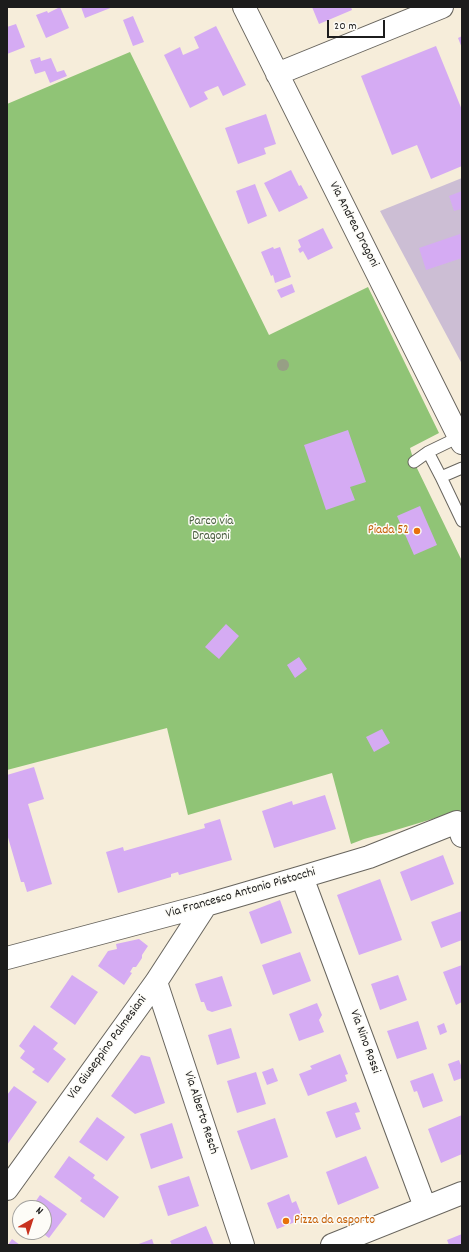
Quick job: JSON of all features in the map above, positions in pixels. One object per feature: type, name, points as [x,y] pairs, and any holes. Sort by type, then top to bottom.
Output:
[{"type":"street","name":"Via Andrea Dragoni","points":[[244,7],[461,440]]},
{"type":"street","points":[[277,74],[442,7]]},
{"type":"street","name":"Via Francesco Antonio Pistocchi","points":[[7,958],[206,905],[369,857],[457,822],[462,836]]},
{"type":"street","name":"Via Nino Rossi","points":[[302,877],[425,1207]]},
{"type":"street","name":"Via Giuseppino Palmesiani","points":[[7,1189],[156,982],[206,905]]},
{"type":"street","name":"Via Alberto Resch","points":[[156,982],[244,1245]]},
{"type":"street","points":[[332,1245],[462,1193]]},
{"type":"lane","points":[[414,462],[428,452],[461,440]]},
{"type":"lane","points":[[428,452],[462,521]]},
{"type":"lane","points":[[441,478],[462,468]]},
{"type":"shaded area","points":[[462,178],[462,364],[380,211]]},
{"type":"green space","name":"Parco via Dragoni","points":[[130,52],[269,335],[368,287],[439,433],[410,448],[414,462],[462,561],[462,810],[351,844],[332,773],[188,815],[167,728],[7,770],[7,104]]},
{"type":"building","points":[[60,7],[69,28],[46,38],[36,15],[47,11],[48,13]]},
{"type":"building","points":[[81,7],[113,7],[85,18]]},
{"type":"building","points":[[312,7],[351,7],[352,10],[319,24]]},
{"type":"building","points":[[133,16],[144,42],[133,46],[123,20]]},
{"type":"building","points":[[16,24],[25,47],[7,54],[7,27]]},
{"type":"building","points":[[216,26],[246,85],[223,96],[218,86],[204,92],[208,99],[190,108],[164,55],[180,47],[183,55],[199,48],[194,37]]},
{"type":"building","points":[[462,36],[462,48],[458,38]]},
{"type":"building","points":[[436,46],[462,110],[462,166],[431,179],[417,145],[392,155],[361,76]]},
{"type":"building","points":[[40,57],[41,61],[51,58],[57,72],[64,70],[67,76],[50,83],[45,71],[35,74],[30,60]]},
{"type":"building","points":[[266,114],[276,144],[264,148],[266,154],[238,164],[225,128]]},
{"type":"building","points":[[291,170],[299,186],[301,185],[308,198],[279,212],[264,183]]},
{"type":"building","points":[[255,184],[267,216],[248,224],[236,191]]},
{"type":"building","points":[[462,191],[462,212],[461,209],[454,211],[449,196]]},
{"type":"building","points":[[323,228],[333,248],[308,260],[303,251],[300,253],[298,249],[301,247],[298,240]]},
{"type":"building","points":[[460,234],[462,241],[462,258],[426,270],[419,248]]},
{"type":"building","points":[[273,247],[274,249],[280,247],[291,277],[275,283],[273,275],[271,276],[261,252]]},
{"type":"building","points":[[292,284],[295,292],[281,298],[277,290]]},
{"type":"building","points":[[348,430],[366,482],[350,487],[355,500],[326,510],[304,445]]},
{"type":"building","name":"Piada 52","points":[[420,506],[437,545],[414,555],[397,516]]},
{"type":"building","points":[[226,624],[239,636],[219,659],[205,647]]},
{"type":"building","points":[[299,657],[307,669],[295,678],[287,665]]},
{"type":"building","points":[[382,729],[390,743],[374,752],[366,737]]},
{"type":"building","points":[[34,767],[44,799],[28,804],[52,884],[27,892],[24,882],[21,882],[7,834],[7,775]]},
{"type":"building","points":[[325,795],[336,829],[274,848],[262,811],[292,801],[293,805]]},
{"type":"building","points":[[220,819],[232,860],[179,875],[178,872],[171,874],[171,877],[118,893],[106,852],[123,847],[124,851],[205,828],[204,824]]},
{"type":"building","points":[[443,855],[454,884],[411,901],[400,872]]},
{"type":"building","points":[[380,879],[402,940],[359,955],[337,895]]},
{"type":"building","points":[[280,900],[292,933],[261,944],[249,912]]},
{"type":"building","points":[[462,911],[462,940],[441,948],[431,922]]},
{"type":"building","points":[[139,939],[148,946],[136,967],[133,967],[130,972],[132,973],[124,985],[98,966],[108,951],[117,949],[116,944]]},
{"type":"building","points":[[300,952],[311,981],[273,995],[262,965]]},
{"type":"building","points":[[462,965],[462,1002],[456,1005],[443,972]]},
{"type":"building","points":[[72,975],[98,992],[75,1025],[50,1007]]},
{"type":"building","points":[[398,975],[407,1000],[380,1010],[371,984]]},
{"type":"building","points":[[222,976],[232,1006],[212,1012],[207,1010],[204,1002],[201,1002],[195,984]]},
{"type":"building","points":[[317,1003],[322,1015],[319,1020],[324,1032],[299,1041],[289,1014]]},
{"type":"building","points":[[418,1021],[427,1049],[397,1059],[387,1031]]},
{"type":"building","points":[[444,1023],[447,1032],[440,1035],[437,1026]]},
{"type":"building","points":[[34,1025],[58,1043],[53,1049],[66,1059],[48,1083],[32,1072],[35,1069],[20,1058],[25,1051],[19,1046]]},
{"type":"building","points":[[231,1028],[240,1058],[217,1065],[208,1035]]},
{"type":"building","points":[[340,1054],[348,1074],[345,1075],[347,1081],[308,1096],[299,1074],[312,1069],[310,1066]]},
{"type":"building","points":[[141,1055],[150,1057],[165,1103],[135,1114],[111,1096]]},
{"type":"building","points":[[459,1060],[462,1068],[462,1078],[454,1081],[448,1064]]},
{"type":"building","points":[[273,1068],[278,1081],[267,1085],[262,1072]]},
{"type":"building","points":[[256,1072],[266,1104],[237,1113],[227,1081]]},
{"type":"building","points":[[433,1073],[443,1101],[423,1108],[417,1091],[414,1092],[410,1081]]},
{"type":"building","points":[[14,1086],[37,1102],[7,1145],[7,1095]]},
{"type":"building","points":[[356,1102],[360,1112],[355,1113],[361,1129],[336,1138],[326,1112]]},
{"type":"building","points":[[462,1115],[462,1154],[441,1163],[428,1129]]},
{"type":"building","points":[[97,1117],[125,1137],[107,1161],[79,1142]]},
{"type":"building","points":[[275,1118],[288,1157],[251,1170],[237,1131]]},
{"type":"building","points":[[172,1123],[183,1158],[151,1169],[140,1134]]},
{"type":"building","points":[[69,1156],[95,1175],[93,1178],[119,1197],[104,1218],[80,1201],[82,1198],[54,1177]]},
{"type":"building","points":[[366,1156],[379,1188],[338,1205],[326,1172]]},
{"type":"building","points":[[189,1176],[199,1206],[168,1216],[158,1186]]},
{"type":"building","points":[[289,1194],[292,1203],[296,1201],[303,1219],[277,1229],[267,1203]]},
{"type":"building","points":[[40,1195],[47,1200],[37,1200]]},
{"type":"building","points":[[52,1203],[67,1214],[52,1234]]},
{"type":"building","points":[[206,1226],[214,1245],[172,1245],[170,1241]]},
{"type":"building","points":[[462,1234],[462,1245],[449,1245],[447,1240]]},
{"type":"building","points":[[12,1239],[20,1245],[8,1245]]},
{"type":"building","points":[[152,1239],[154,1245],[136,1245]]},
{"type":"place","name":"Piada 52","points":[[417,531]]},
{"type":"place","name":"Pizza da asporto","points":[[286,1221]]}]
